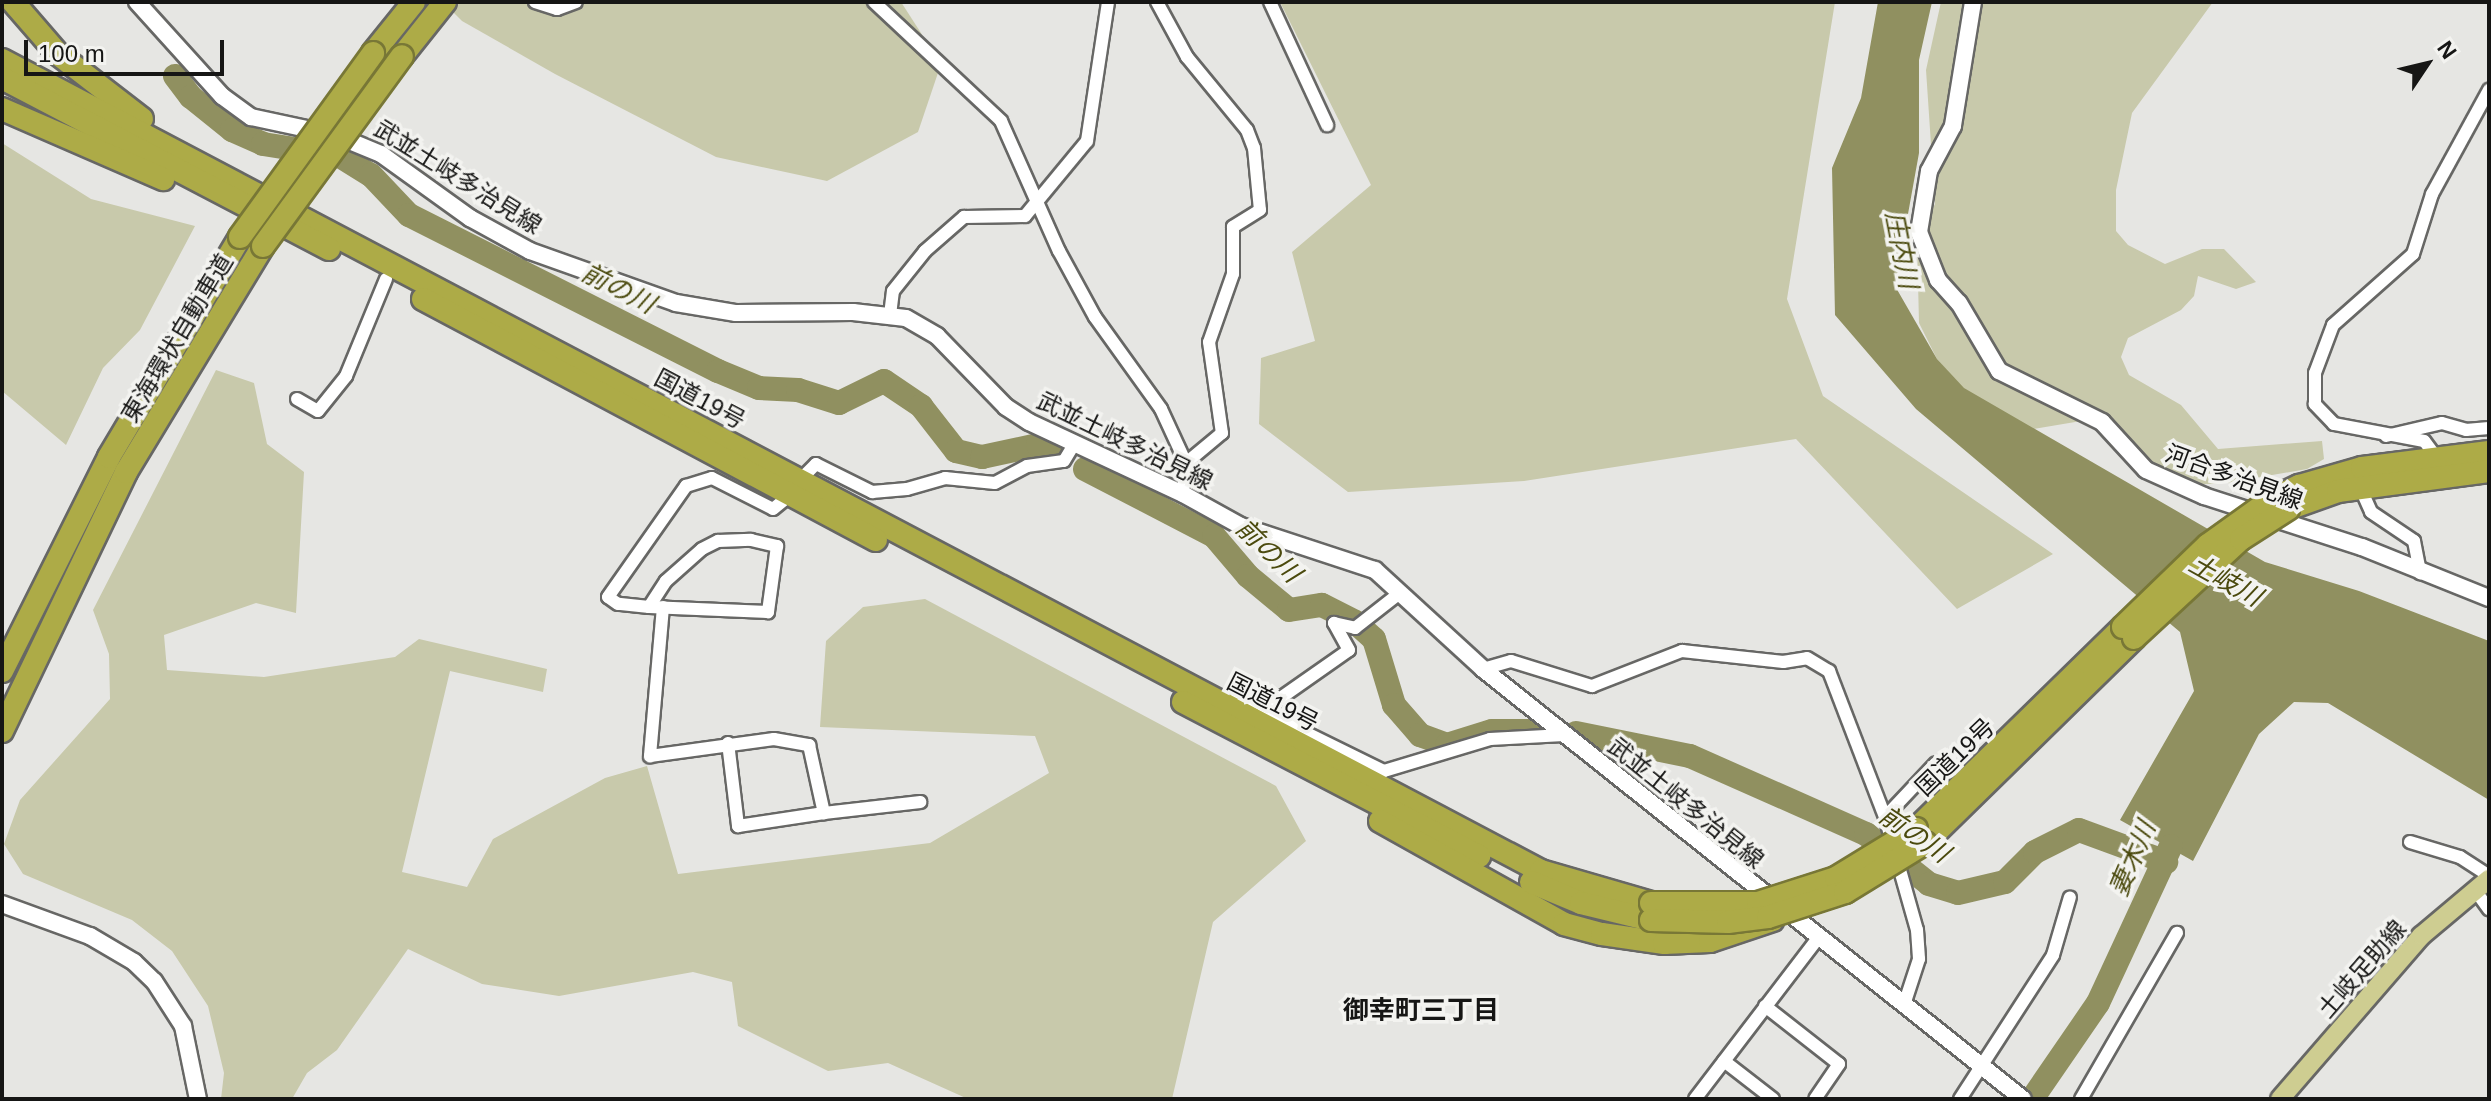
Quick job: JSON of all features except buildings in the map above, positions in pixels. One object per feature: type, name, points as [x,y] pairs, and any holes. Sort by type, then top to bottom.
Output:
[{"type":"highway","points":[[13,2],[58,54],[107,95],[158,129],[332,225],[351,244]]},
{"type":"highway","name":"東海環状自動車道","points":[[2,671],[109,457],[240,237],[373,53],[414,2]]},
{"type":"highway","name":"東海環状自動車道","points":[[2,731],[126,472],[263,246],[445,2]]},
{"type":"highway","name":"国道19号","points":[[2,60],[351,244],[1301,765],[1537,885],[1581,903],[1651,912],[1723,907],[1772,899],[1836,878],[1920,836],[2129,632],[2208,545],[2328,476],[2489,452]]},
{"type":"highway","name":"国道19号","points":[[2,78],[273,221],[1541,871],[1651,912]]},
{"type":"highway","points":[[2,109],[233,210],[273,221]]},
{"type":"highway","name":"国道19号","points":[[2280,504],[2360,487],[2489,471]]},
{"type":"highway","points":[[1301,765],[1351,805],[1564,924],[1637,941],[1710,941],[1772,922],[1782,911]]},
{"type":"main road","name":"武並土岐多治見線","points":[[137,2],[222,96],[251,117],[335,135],[381,154],[470,218],[530,251],[676,303],[736,313],[890,315],[937,336],[1006,407],[1263,536],[1375,570],[1483,669],[1782,911],[2023,1099]]},
{"type":"main road","name":"河合多治見線","points":[[1973,2],[1953,126],[1929,171],[1919,232],[1938,280],[1970,320],[1984,352],[2013,382],[2102,422],[2146,470],[2204,496],[2362,547],[2420,573],[2489,598]]},
{"type":"main road","name":"土岐足助線","points":[[2280,1099],[2421,936],[2484,882]]},
{"type":"main road","points":[[2,904],[90,936],[134,962],[154,981],[187,1037],[198,1099]]},
{"type":"street","points":[[535,2],[557,9],[576,2]]},
{"type":"street","points":[[874,2],[1001,121],[1095,317],[1146,385],[1186,463],[1183,494]]},
{"type":"street","points":[[890,315],[893,291],[915,262],[964,217],[1025,216],[1039,203],[1090,134],[1108,2]]},
{"type":"street","points":[[1157,2],[1187,57],[1247,130],[1254,148],[1260,210],[1233,227],[1233,274],[1209,342],[1222,433],[1186,463]]},
{"type":"street","points":[[1270,2],[1327,125]]},
{"type":"street","points":[[2437,458],[2424,441],[2334,424],[2321,414],[2314,391],[2324,340],[2333,325],[2413,254],[2432,194],[2489,90]]},
{"type":"street","points":[[297,399],[318,411],[346,376],[386,279]]},
{"type":"street","points":[[2386,436],[2442,423],[2466,430],[2489,428]]},
{"type":"street","points":[[649,607],[686,560],[710,545],[751,540],[777,546],[768,612],[649,607],[618,604],[609,591],[686,486],[712,478],[773,509],[816,464],[872,492],[907,489],[945,478],[995,483],[1027,466],[1064,461],[1075,443]]},
{"type":"street","points":[[2360,487],[2371,512],[2414,541],[2420,573]]},
{"type":"street","points":[[1262,711],[1349,650],[1334,623],[1358,625],[1401,592]]},
{"type":"street","points":[[663,607],[650,756],[774,739],[809,745],[824,813]]},
{"type":"street","points":[[1483,669],[1511,661],[1592,686],[1682,651],[1783,662],[1807,658],[1829,671],[1885,817],[1920,946],[1904,1005]]},
{"type":"street","points":[[1198,693],[1204,684],[1384,771],[1490,739],[1564,735]]},
{"type":"street","points":[[728,743],[738,826],[920,802]]},
{"type":"street","points":[[1885,817],[1936,763]]},
{"type":"street","points":[[2410,842],[2460,857],[2484,882],[2489,909]]},
{"type":"street","points":[[1960,1099],[1986,1069],[2053,955],[2070,897]]},
{"type":"street","points":[[2081,1099],[2177,933]]},
{"type":"street","points":[[1695,1099],[1818,938]]},
{"type":"street","points":[[1765,1006],[1839,1064],[1815,1099]]},
{"type":"street","points":[[1724,1061],[1773,1099]]},
{"type":"shaded area","points":[[443,2],[901,2],[941,64],[918,132],[827,181],[716,157],[555,74],[462,21]]},
{"type":"shaded area","points":[[1280,2],[1835,2],[1787,299],[1823,396],[2053,554],[1957,609],[1796,439],[1524,481],[1348,492],[1259,424],[1261,358],[1315,341],[1292,252],[1371,185]]},
{"type":"shaded area","points":[[1941,2],[2213,2],[2132,113],[2116,190],[2116,231],[2128,245],[2165,264],[2202,249],[2224,249],[2256,282],[2236,289],[2198,276],[2194,296],[2181,310],[2128,338],[2121,357],[2129,375],[2181,405],[2218,449],[2322,441],[2324,459],[2307,469],[2226,483],[2169,486],[2133,468],[2087,420],[2003,434],[1937,359],[1919,323],[1917,240],[1935,204],[1926,70]]},
{"type":"shaded area","points":[[2,143],[91,199],[195,226],[140,330],[103,368],[66,445],[2,391]]},
{"type":"shaded area","points":[[216,370],[254,383],[267,444],[304,472],[296,613],[256,603],[164,635],[167,670],[264,677],[395,657],[419,639],[547,669],[543,692],[450,671],[402,872],[467,887],[493,839],[605,778],[647,766],[678,874],[930,843],[1049,773],[1035,736],[820,727],[826,641],[863,607],[925,599],[1276,786],[1306,841],[1213,922],[1172,1099],[968,1099],[888,1063],[828,1071],[738,1026],[732,982],[693,972],[559,996],[482,984],[408,949],[337,1050],[307,1073],[292,1099],[221,1099],[224,1073],[208,1006],[172,951],[132,920],[23,874],[4,844],[20,800],[110,699],[109,654],[93,610]]},
{"type":"water","points":[[1878,2],[1932,2],[1919,60],[1919,153],[1895,286],[1937,359],[1964,388],[2265,562],[2359,591],[2489,641],[2489,800],[2328,703],[2294,702],[2259,734],[2193,861],[2120,820],[2194,691],[2180,632],[1916,409],[1835,315],[1832,168],[1861,98]]},
{"type":"waterway","name":"前の川","points":[[175,76],[191,97],[232,130],[263,144],[340,156],[371,175],[409,215],[718,371],[759,388],[798,390],[839,403],[884,381],[921,406],[956,451],[982,457],[1038,445],[1050,451]]},
{"type":"waterway","name":"前の川","points":[[1085,469],[1214,536],[1248,576],[1289,610],[1322,605],[1355,622],[1374,639],[1394,705],[1420,735],[1447,745],[1492,731],[1541,731]]},
{"type":"waterway","name":"前の川","points":[[1576,733],[1690,756],[1866,834],[1929,884],[1958,893],[2005,882],[2035,852],[2079,830],[2166,862]]},
{"type":"waterway","name":"妻木川","points":[[2032,1099],[2098,1003],[2171,846]]},
{"type":"district","name":"御幸町三丁目","points":[[1421,1011]]},
{"type":"water label","name":"庄内川","points":[[1901,250]]},
{"type":"water label","name":"土岐川","points":[[2225,581]]}]
